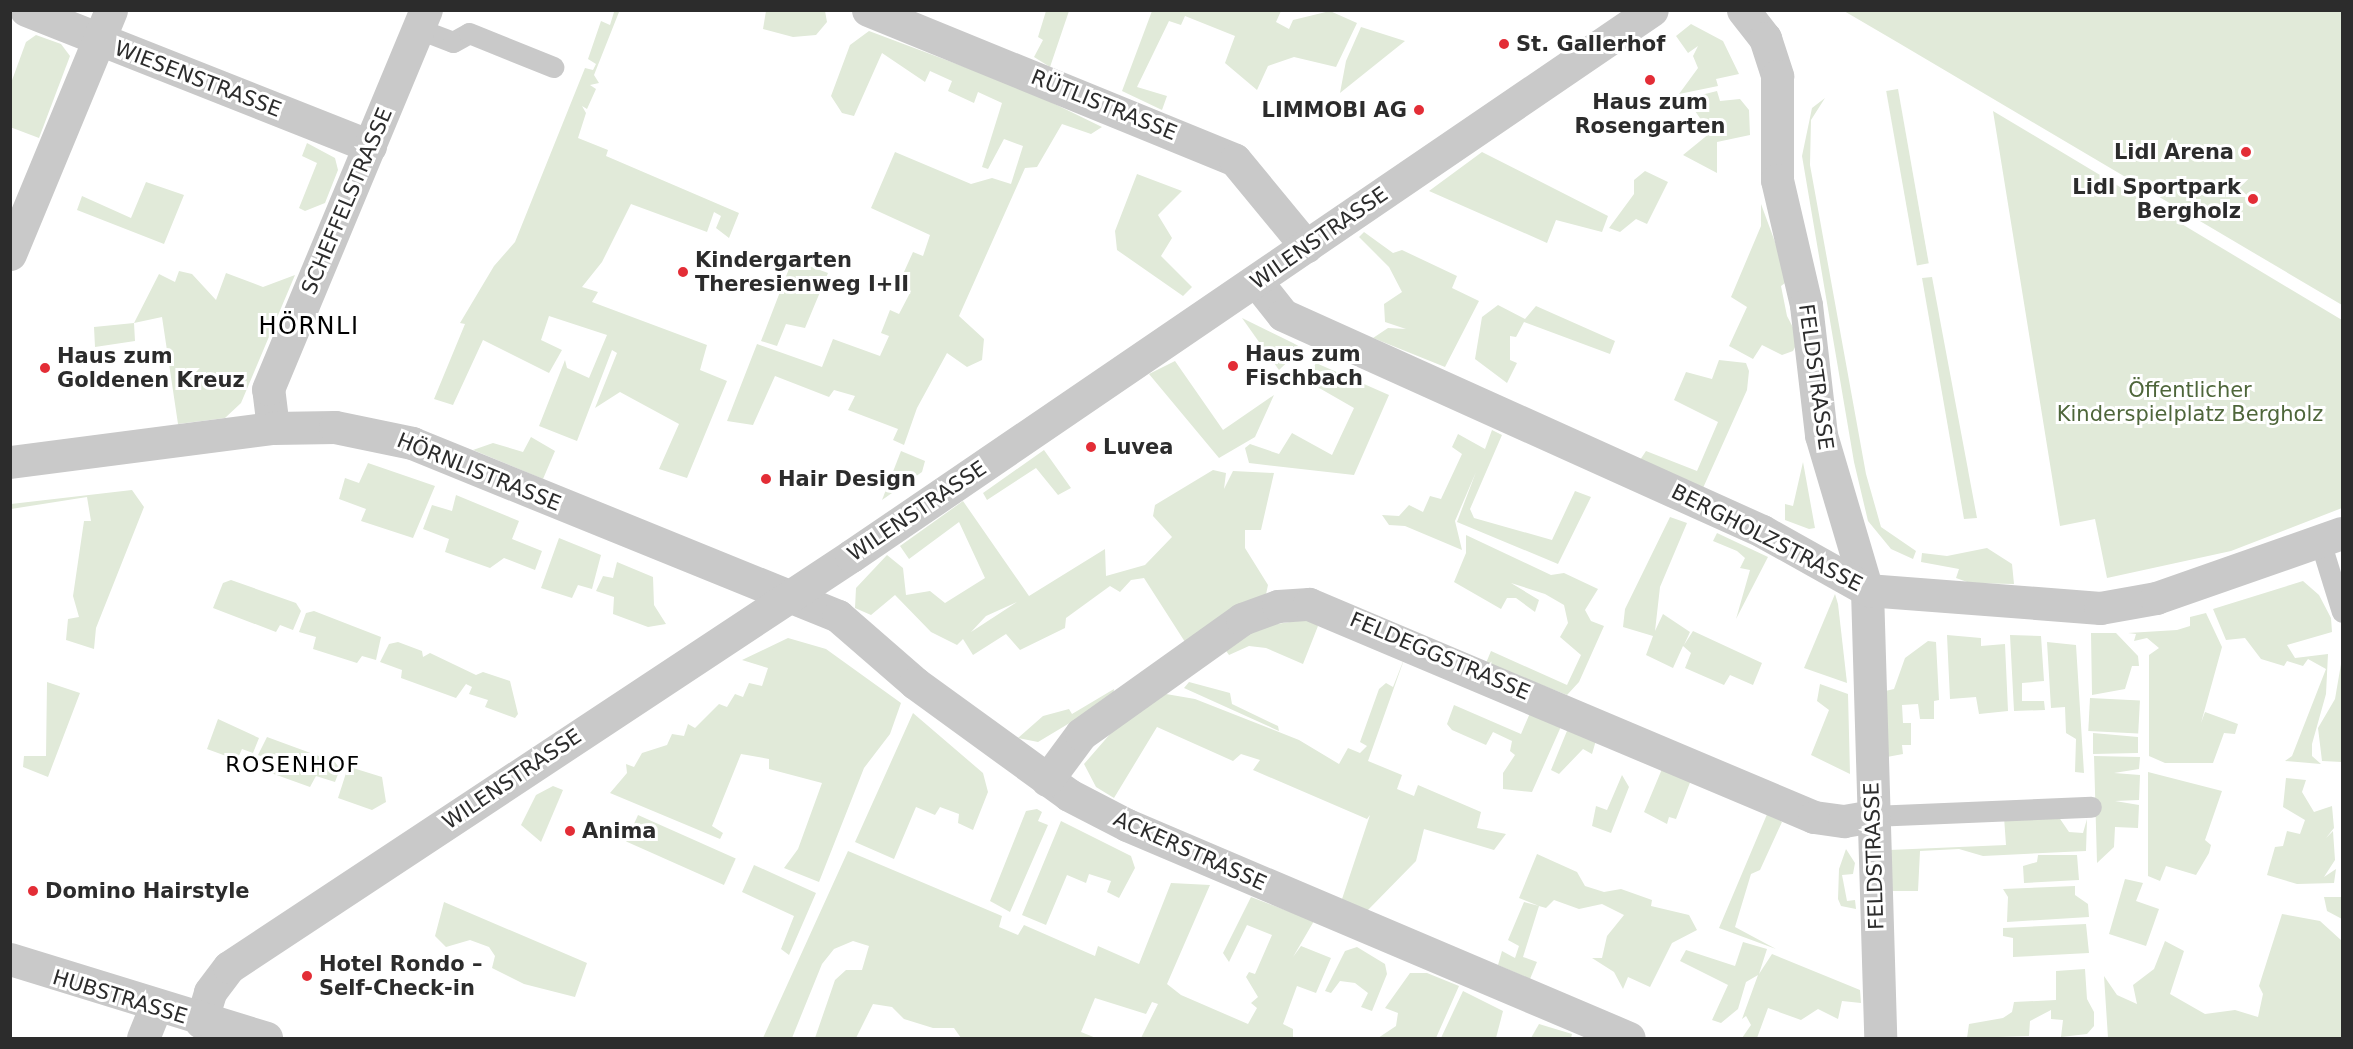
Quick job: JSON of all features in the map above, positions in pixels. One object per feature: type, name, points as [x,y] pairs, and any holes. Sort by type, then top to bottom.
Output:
[{"type":"street","name":"WIESENSTRASSE","points":[[26,10],[370,146]]},
{"type":"street","points":[[10,254],[111,10]]},
{"type":"street","name":"RÜTLISTRASSE","points":[[868,10],[1235,160],[1306,246]]},
{"type":"street","name":"WILENSTRASSE","points":[[201,1022],[210,992],[229,967],[790,595],[1256,281],[1652,10]]},
{"type":"street","name":"FELDSTRASSE","points":[[1743,10],[1765,38],[1777,76],[1777,180],[1806,305],[1821,435],[1867,590],[1880,1038]]},
{"type":"street","name":"SCHEFFELSTRASSE","points":[[273,428],[268,389],[422,20]]},
{"type":"street","name":"BERGHOLZSTRASSE","points":[[1256,281],[1282,315],[1762,531],[1867,590],[2100,609],[2156,598],[2331,537]]},
{"type":"street","name":"HÖRNLISTRASSE","points":[[10,462],[273,428],[335,428],[412,443],[790,595]]},
{"type":"street","name":"ACKERSTRASSE","points":[[790,595],[838,616],[915,682],[1047,780],[1127,825],[1629,1038]]},
{"type":"street","name":"FELDEGGSTRASSE","points":[[1047,780],[1081,734],[1242,619],[1278,606],[1309,604],[1814,817],[1844,821],[1872,816]]},
{"type":"street","name":"HUBSTRASSE","points":[[10,959],[155,1008],[266,1038]]},
{"type":"street","points":[[142,1038],[155,1008]]},
{"type":"lane","points":[[422,20],[453,42],[469,33],[553,67]]},
{"type":"lane","name":"BERGHOLZSTRASSE","points":[[2331,537],[2343,612]]},
{"type":"lane","points":[[1872,816],[2091,807]]},
{"type":"green space","points":[[766,11],[825,11],[827,22],[816,35],[793,37],[763,29]]},
{"type":"green space","points":[[1046,11],[1069,11],[1050,67],[1034,57],[1043,40],[1038,37]]},
{"type":"green space","points":[[1152,11],[1281,11],[1276,22],[1289,29],[1293,20],[1330,11],[1357,23],[1336,67],[1294,57],[1268,66],[1257,90],[1225,63],[1235,36],[1185,16],[1181,25],[1169,21],[1137,87],[1167,96],[1162,110],[1122,91]]},
{"type":"green space","name":"Lidl Sportpark Bergholz","points":[[1844,11],[2342,11],[2342,305],[1897,42]]},
{"type":"green space","points":[[614,12],[619,12],[594,75],[599,83],[590,85],[596,89],[587,109],[582,106],[586,113],[578,138],[608,150],[606,156],[739,213],[729,238],[716,228],[721,216],[714,212],[707,232],[631,204],[602,262],[582,287],[598,292],[592,302],[707,345],[700,370],[727,381],[687,478],[659,469],[679,424],[620,392],[595,408],[617,353],[612,350],[577,441],[539,426],[565,360],[567,368],[589,378],[607,335],[549,316],[541,340],[562,350],[549,373],[483,340],[453,405],[434,399],[465,324],[460,323],[494,266],[515,242],[585,68],[593,70],[596,64],[588,59],[601,21],[610,25]]},
{"type":"green space","points":[[1691,24],[1723,41],[1739,74],[1716,79],[1718,86],[1679,94],[1698,68],[1693,56],[1698,46],[1688,53],[1676,36]]},
{"type":"green space","points":[[1361,27],[1405,41],[1340,93],[1346,61]]},
{"type":"green space","points":[[869,31],[1026,90],[1102,127],[1091,134],[1062,124],[1037,167],[1025,168],[959,316],[984,339],[982,360],[967,367],[947,353],[917,408],[904,445],[893,440],[898,429],[848,410],[855,396],[834,390],[829,397],[775,376],[753,425],[727,421],[757,344],[822,367],[833,339],[880,356],[889,336],[881,333],[890,310],[899,314],[911,291],[899,283],[913,252],[923,256],[930,235],[871,208],[895,152],[971,184],[992,178],[1011,184],[1023,146],[1004,139],[988,169],[982,167],[1002,103],[978,92],[974,103],[948,91],[952,81],[930,71],[925,82],[882,53],[854,116],[842,113],[831,96],[850,45]]},
{"type":"green space","points":[[36,35],[61,44],[70,56],[39,138],[10,127],[11,83],[26,42]]},
{"type":"green space","points":[[1898,89],[1929,263],[1917,265],[1886,91]]},
{"type":"green space","points":[[1717,91],[1720,101],[1740,99],[1749,110],[1750,135],[1717,142],[1717,173],[1683,155],[1710,133],[1691,105],[1681,100]]},
{"type":"green space","points":[[1825,98],[1811,120],[1810,165],[1866,474],[1881,527],[1916,551],[1913,559],[1891,549],[1868,521],[1854,462],[1802,156],[1812,108]]},
{"type":"green space","name":"Öffentlicher Kinderspielplatz Bergholz","points":[[1993,111],[2342,320],[2342,508],[2231,551],[2107,578],[2095,519],[2060,526]]},
{"type":"green space","points":[[307,143],[335,158],[338,170],[325,203],[305,211],[299,208],[317,163],[302,156]]},
{"type":"green space","points":[[1482,152],[1608,216],[1602,232],[1556,220],[1547,243],[1429,191]]},
{"type":"green space","points":[[1645,171],[1668,182],[1647,224],[1636,219],[1620,232],[1609,228],[1634,194],[1634,180]]},
{"type":"green space","points":[[1137,174],[1182,191],[1158,215],[1172,238],[1161,256],[1192,287],[1183,296],[1117,250],[1115,231]]},
{"type":"green space","points":[[146,182],[184,195],[164,244],[77,210],[82,196],[131,218]]},
{"type":"green space","points":[[1761,204],[1789,280],[1781,286],[1787,316],[1799,339],[1793,351],[1782,355],[1762,345],[1753,359],[1729,346],[1747,307],[1731,297],[1761,226]]},
{"type":"green space","points":[[1364,232],[1393,253],[1402,250],[1457,276],[1452,288],[1479,301],[1445,367],[1373,338],[1388,328],[1406,329],[1385,322],[1384,304],[1402,292],[1389,267],[1359,237]]},
{"type":"green space","points":[[801,263],[828,273],[805,328],[786,324],[777,346],[761,341],[790,266]]},
{"type":"green space","points":[[179,271],[192,274],[216,300],[226,273],[263,287],[295,275],[241,403],[225,418],[178,424],[162,317],[134,323],[159,274],[175,282]]},
{"type":"green space","points":[[1932,277],[1977,518],[1964,519],[1922,278]]},
{"type":"green space","points":[[1498,305],[1525,319],[1536,306],[1615,341],[1610,354],[1524,322],[1516,337],[1510,336],[1510,360],[1517,363],[1507,383],[1475,359],[1482,317]]},
{"type":"green space","points":[[1242,318],[1293,343],[1302,348],[1279,370]]},
{"type":"green space","points":[[134,323],[135,341],[95,347],[94,327]]},
{"type":"green space","points":[[1719,360],[1746,363],[1749,371],[1747,390],[1703,488],[1640,460],[1646,451],[1697,471],[1718,422],[1674,400],[1686,372],[1712,379]]},
{"type":"green space","points":[[1175,361],[1223,430],[1274,395],[1255,437],[1219,458],[1149,374]]},
{"type":"green space","points":[[1316,363],[1389,395],[1354,475],[1249,463],[1245,448],[1250,444],[1279,454],[1292,433],[1332,455],[1354,408],[1307,381]]},
{"type":"green space","points":[[1492,430],[1502,435],[1470,509],[1474,518],[1552,540],[1575,491],[1591,497],[1558,564],[1457,522],[1476,472],[1455,521],[1462,550],[1405,526],[1389,525],[1382,515],[1399,516],[1409,505],[1423,512],[1430,496],[1441,499],[1462,454],[1452,447],[1458,434],[1485,449]]},
{"type":"green space","points":[[531,437],[555,451],[543,479],[473,450],[493,443],[523,452]]},
{"type":"green space","points":[[1044,450],[1071,488],[1058,495],[1036,468],[987,500],[983,493]]},
{"type":"green space","points":[[901,451],[925,461],[922,472],[882,500]]},
{"type":"green space","points":[[1803,462],[1815,528],[1809,529],[1785,520],[1785,504],[1793,506]]},
{"type":"green space","points":[[368,463],[435,486],[413,538],[361,521],[366,509],[339,499],[345,478],[359,483]]},
{"type":"green space","points":[[1213,470],[1226,473],[1224,489],[1233,471],[1274,473],[1261,530],[1245,530],[1245,548],[1268,585],[1265,599],[1185,642],[1144,578],[1131,580],[1120,592],[1110,586],[1066,618],[1065,628],[1020,650],[1006,634],[973,655],[963,639],[957,645],[931,632],[895,595],[871,615],[855,608],[856,588],[887,555],[903,568],[906,595],[930,591],[945,603],[985,578],[959,522],[909,559],[900,546],[963,501],[1029,596],[1105,549],[1106,576],[1145,565],[1172,537],[1153,516],[1155,505]],"holes":[[[1017,602],[971,632],[986,616]]]},
{"type":"green space","points":[[132,490],[144,507],[96,628],[94,649],[66,640],[68,619],[79,617],[73,596],[84,521],[91,521],[87,497],[11,509],[11,504]]},
{"type":"green space","points":[[456,495],[519,521],[512,539],[542,551],[535,570],[504,558],[490,568],[445,552],[449,539],[423,529],[432,505],[452,511]]},
{"type":"green space","points":[[1670,517],[1687,523],[1660,587],[1655,631],[1663,614],[1690,632],[1684,645],[1693,631],[1762,663],[1753,685],[1730,675],[1724,685],[1685,668],[1691,653],[1683,646],[1673,668],[1646,655],[1653,636],[1623,627],[1625,609]]},
{"type":"green space","points":[[1717,533],[1768,557],[1736,619],[1750,570],[1740,568],[1745,558],[1737,551],[1713,541]]},
{"type":"green space","points":[[1466,535],[1551,575],[1564,573],[1598,589],[1585,610],[1591,621],[1604,626],[1579,682],[1567,695],[1486,663],[1491,651],[1567,685],[1581,655],[1560,637],[1568,623],[1564,605],[1545,594],[1511,583],[1539,600],[1535,612],[1516,598],[1507,598],[1501,609],[1454,582],[1466,553]]},
{"type":"green space","points":[[559,538],[601,555],[592,589],[578,585],[572,598],[541,588]]},
{"type":"green space","points":[[1987,548],[2012,564],[2014,584],[1970,583],[1956,578],[1959,569],[1921,562],[1922,553],[1947,556]]},
{"type":"green space","points":[[617,562],[653,577],[654,605],[666,624],[648,627],[613,614],[614,597],[596,591],[603,576],[613,578]]},
{"type":"green space","points":[[231,580],[296,603],[301,611],[293,630],[280,625],[276,632],[213,608],[223,583]]},
{"type":"green space","points":[[2303,581],[2319,595],[2331,618],[2332,632],[2287,645],[2295,658],[2328,654],[2326,694],[2312,744],[2312,756],[2321,764],[2285,761],[2292,756],[2326,669],[2308,659],[2303,666],[2287,661],[2284,666],[2261,659],[2245,638],[2226,640],[2213,609]]},
{"type":"green space","points":[[1835,594],[1838,604],[1847,683],[1804,668]]},
{"type":"green space","points":[[314,611],[381,637],[376,660],[362,656],[357,663],[313,649],[316,637],[299,632],[306,613]]},
{"type":"green space","points":[[2206,613],[2222,647],[2201,723],[2205,712],[2238,724],[2235,734],[2224,733],[2213,763],[2165,763],[2149,756],[2149,655],[2159,648],[2147,638],[2134,641],[2136,634],[2128,633],[2177,630],[2190,626],[2190,617]]},
{"type":"green space","points":[[1310,619],[1318,626],[1303,664],[1266,648],[1249,646],[1229,655],[1224,648],[1257,627]]},
{"type":"green space","points":[[2091,633],[2116,633],[2138,656],[2139,666],[2132,666],[2125,689],[2092,695]]},
{"type":"green space","points":[[1947,635],[1981,638],[1981,646],[2005,644],[2008,711],[1979,714],[1976,697],[1950,699]]},
{"type":"green space","points":[[2010,635],[2041,636],[2044,681],[2022,683],[2022,701],[2044,701],[2045,710],[2014,711]]},
{"type":"green space","points":[[788,638],[826,649],[901,703],[890,734],[864,768],[819,882],[784,868],[798,849],[822,783],[769,769],[769,759],[741,754],[712,826],[723,833],[720,839],[610,793],[627,773],[626,764],[634,767],[642,753],[667,745],[672,734],[684,736],[688,724],[695,728],[719,704],[727,707],[735,694],[743,697],[749,683],[762,686],[768,668],[742,660]]},
{"type":"green space","points":[[1928,641],[1936,642],[1939,700],[1934,701],[1934,719],[1920,719],[1918,704],[1902,705],[1903,723],[1911,723],[1911,745],[1902,745],[1903,754],[1887,757],[1881,692],[1894,689],[1905,658]]},
{"type":"green space","points":[[398,642],[422,651],[423,657],[430,653],[476,675],[483,672],[510,681],[518,714],[515,718],[485,707],[488,700],[469,694],[472,687],[466,684],[456,698],[401,678],[402,670],[380,662],[389,644]]},
{"type":"green space","points":[[2047,642],[2076,645],[2084,773],[2075,772],[2076,739],[2066,733],[2065,707],[2051,708]]},
{"type":"green space","points":[[1406,654],[1368,761],[1402,775],[1397,789],[1414,796],[1418,785],[1481,812],[1477,828],[1506,834],[1494,850],[1424,829],[1416,861],[1366,912],[1341,902],[1370,815],[1367,819],[1253,770],[1260,760],[1241,754],[1233,761],[1157,727],[1114,798],[1096,787],[1084,764],[1124,718],[1166,694],[1195,699],[1299,740],[1339,764],[1348,748],[1360,753],[1367,746],[1360,742],[1379,689],[1386,683],[1393,687]]},
{"type":"green space","points":[[2341,664],[2342,762],[2322,761],[2318,728],[2335,699]]},
{"type":"green space","points":[[47,682],[80,693],[48,777],[23,767],[24,756],[46,756]]},
{"type":"green space","points":[[1189,682],[1230,693],[1232,704],[1278,726],[1279,731],[1184,688]]},
{"type":"green space","points":[[1820,684],[1848,694],[1850,774],[1811,755],[1829,710],[1817,701]]},
{"type":"green space","points":[[1114,689],[1113,697],[1038,742],[1018,738],[1043,716],[1069,709],[1072,714]]},
{"type":"green space","points":[[2090,698],[2140,701],[2138,734],[2088,731]]},
{"type":"green space","points":[[1454,705],[1521,734],[1533,706],[1563,722],[1532,792],[1503,789],[1503,773],[1515,755],[1510,751],[1512,741],[1493,732],[1486,745],[1452,730],[1447,724]]},
{"type":"green space","points":[[913,713],[983,773],[988,792],[973,830],[958,823],[959,814],[940,807],[935,815],[916,807],[894,859],[855,842]]},
{"type":"green space","points":[[218,719],[259,738],[253,753],[242,749],[237,760],[207,749]]},
{"type":"green space","points":[[1569,726],[1597,737],[1592,754],[1583,749],[1559,774],[1551,770]]},
{"type":"green space","points":[[2093,733],[2138,737],[2138,753],[2093,754]]},
{"type":"green space","points":[[267,737],[335,762],[340,769],[335,782],[316,776],[310,787],[271,773],[274,761],[258,755]]},
{"type":"green space","points":[[2094,756],[2140,757],[2139,769],[2114,773],[2140,775],[2139,800],[2115,801],[2139,805],[2138,828],[2115,827],[2114,847],[2097,863]]},
{"type":"green space","points":[[353,768],[382,777],[386,802],[372,810],[338,798],[347,770]]},
{"type":"green space","points":[[1662,769],[1691,780],[1676,819],[1669,817],[1667,824],[1644,812]]},
{"type":"green space","points":[[2148,772],[2222,791],[2205,840],[2211,845],[2209,853],[2196,875],[2166,866],[2160,881],[2148,876]]},
{"type":"green space","points":[[1622,775],[1629,787],[1611,833],[1592,826],[1596,806],[1607,810]]},
{"type":"green space","points":[[2286,778],[2306,780],[2302,792],[2314,812],[2332,806],[2334,828],[2326,838],[2333,831],[2335,860],[2324,877],[2336,869],[2334,883],[2297,884],[2267,875],[2275,847],[2283,846],[2287,831],[2300,834],[2305,820],[2283,807]]},
{"type":"green space","points":[[553,786],[563,790],[541,842],[521,825],[536,795]]},
{"type":"green space","points":[[1037,809],[1042,812],[1038,821],[1048,825],[1010,912],[990,901],[1026,811]]},
{"type":"green space","points":[[1768,812],[1782,822],[1760,870],[1751,874],[1735,927],[1776,949],[1719,928]]},
{"type":"green space","points":[[2056,813],[2069,832],[2083,833],[2087,819],[2086,851],[1983,856],[1959,849],[1920,851],[1918,891],[1890,891],[1889,850],[2006,845],[2004,817]]},
{"type":"green space","points":[[638,815],[736,859],[724,885],[626,841]]},
{"type":"green space","points":[[1061,821],[1131,856],[1135,868],[1119,898],[1107,892],[1111,881],[1089,874],[1086,883],[1067,875],[1046,925],[1022,915]]},
{"type":"green space","points":[[1846,849],[1855,863],[1853,874],[1842,875],[1847,901],[1855,900],[1856,909],[1841,906],[1838,899],[1839,869]]},
{"type":"green space","points":[[848,851],[1002,916],[999,927],[1018,935],[1024,925],[1095,956],[1098,946],[1139,964],[1171,883],[1210,885],[1167,984],[1181,995],[1248,1024],[1257,1008],[1251,1003],[1258,997],[1246,977],[1249,972],[1255,974],[1272,935],[1247,925],[1229,962],[1223,953],[1251,897],[1314,921],[1293,957],[1301,946],[1331,958],[1316,993],[1297,986],[1283,1024],[1293,1029],[1293,1038],[1141,1038],[1158,1004],[1152,1002],[1146,1014],[1095,998],[1081,1032],[1096,1038],[961,1038],[954,1028],[933,1028],[904,1019],[892,1007],[873,1004],[856,1038],[815,1038],[835,980],[846,970],[862,970],[869,946],[853,941],[834,949],[822,964],[792,1038],[763,1038]]},
{"type":"green space","points":[[1537,854],[1577,872],[1585,886],[1604,892],[1621,889],[1652,900],[1651,906],[1689,915],[1697,930],[1672,943],[1650,987],[1628,977],[1623,989],[1614,972],[1592,958],[1602,958],[1607,936],[1624,915],[1602,904],[1579,909],[1554,900],[1546,908],[1519,898]]},
{"type":"green space","points":[[2038,855],[2077,855],[2079,880],[2024,883],[2023,866],[2037,862]]},
{"type":"green space","points":[[754,865],[816,893],[789,955],[781,949],[794,916],[742,892]]},
{"type":"green space","points":[[2125,879],[2143,883],[2136,901],[2159,909],[2146,946],[2109,934]]},
{"type":"green space","points":[[2075,886],[2075,895],[2088,904],[2089,917],[2007,922],[2008,897],[2003,889]]},
{"type":"green space","points":[[2324,897],[2342,897],[2342,919],[2327,911]]},
{"type":"green space","points":[[444,902],[587,963],[575,997],[524,984],[492,968],[495,956],[489,947],[470,940],[446,947],[435,936]]},
{"type":"green space","points":[[1524,902],[1539,906],[1523,957],[1537,962],[1530,979],[1498,965],[1502,951],[1515,958],[1519,946],[1508,940]]},
{"type":"green space","points":[[2282,914],[2320,921],[2342,941],[2342,1038],[2108,1038],[2104,976],[2117,995],[2137,1004],[2133,985],[2154,969],[2165,941],[2184,951],[2170,994],[2205,1014],[2235,1010],[2258,1017],[2263,994],[2259,986]]},
{"type":"green space","points":[[2086,924],[2089,953],[2013,957],[2013,938],[2003,936],[2003,928]]},
{"type":"green space","points":[[1743,942],[1767,949],[1759,974],[1772,954],[1860,990],[1861,1003],[1842,1001],[1838,1019],[1818,1009],[1801,1020],[1768,1008],[1757,1038],[1742,1038],[1751,1025],[1746,1016],[1742,1019],[1758,975],[1746,982],[1738,1009],[1721,1023],[1712,1020],[1728,985],[1680,961],[1686,950],[1735,966]]},
{"type":"green space","points":[[1357,947],[1385,964],[1387,974],[1372,1011],[1361,1007],[1368,993],[1355,983],[1340,981],[1331,993],[1325,991],[1345,951]]},
{"type":"green space","points":[[2085,969],[2087,999],[2094,1012],[2094,1026],[2087,1034],[2061,1037],[2063,1020],[2051,1019],[2051,1010],[2030,1021],[2029,1036],[1967,1038],[1969,1024],[2003,1018],[2012,1012],[2014,1002],[2056,1000],[2056,971]]},
{"type":"green space","points":[[1410,973],[1427,973],[1459,986],[1436,1038],[1378,1038],[1396,1026],[1398,1013],[1385,1008]]},
{"type":"green space","points":[[1463,991],[1503,1011],[1496,1038],[1441,1038]]},
{"type":"green space","points":[[1539,1024],[1572,1034],[1571,1038],[1531,1038]]},
{"type":"place","name":"St. Gallerhof","points":[[1504,44]]},
{"type":"place","name":"Haus zum Rosengarten","points":[[1650,80]]},
{"type":"place","name":"LIMMOBI AG","points":[[1419,110]]},
{"type":"place","name":"Lidl Arena","points":[[2246,152]]},
{"type":"place","name":"Lidl Sportpark Bergholz","points":[[2253,199]]},
{"type":"place","name":"Kindergarten Theresienweg I+II","points":[[683,272]]},
{"type":"place","name":"Haus zum Fischbach","points":[[1233,366]]},
{"type":"place","name":"Haus zum Goldenen Kreuz","points":[[45,368]]},
{"type":"place","name":"Luvea","points":[[1091,447]]},
{"type":"place","name":"Hair Design","points":[[766,479]]},
{"type":"place","name":"Anima","points":[[570,831]]},
{"type":"place","name":"Domino Hairstyle","points":[[33,891]]},
{"type":"place","name":"Hotel Rondo – Self-Check-in","points":[[307,976]]},
{"type":"district","name":"HÖRNLI","points":[[309,327]]},
{"type":"district","name":"ROSENHOF","points":[[293,765]]}]
